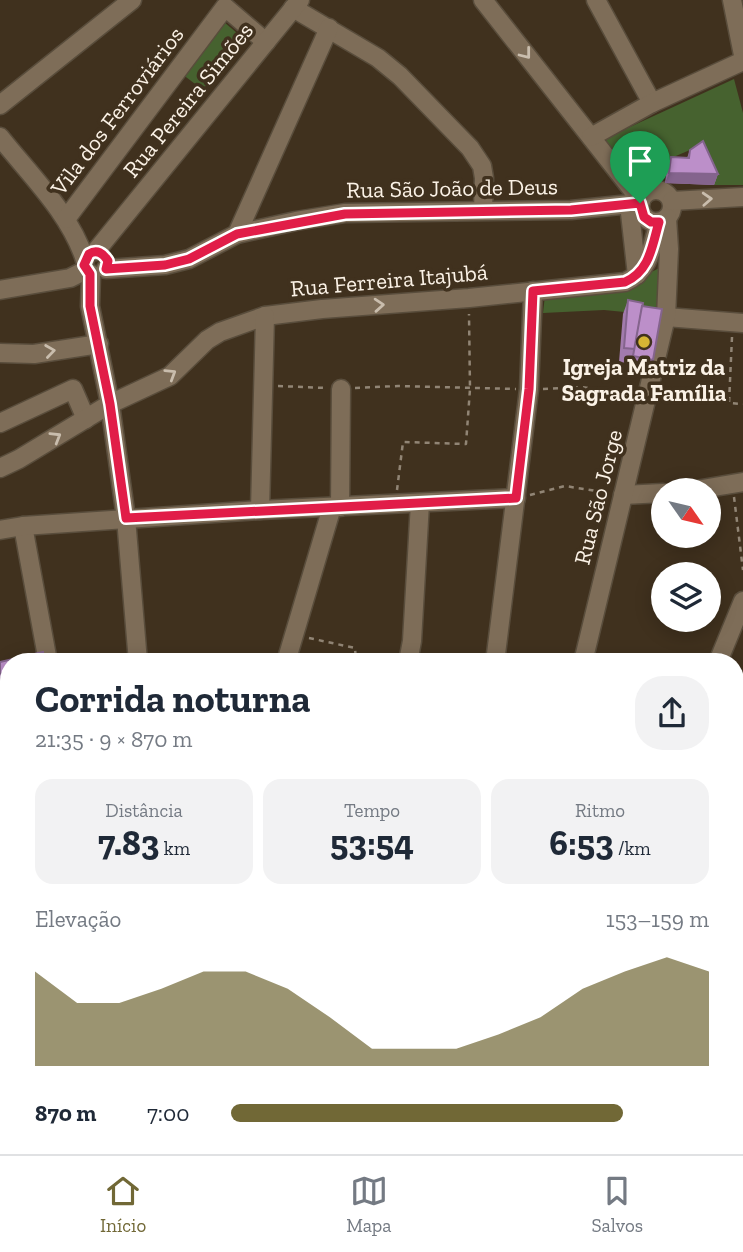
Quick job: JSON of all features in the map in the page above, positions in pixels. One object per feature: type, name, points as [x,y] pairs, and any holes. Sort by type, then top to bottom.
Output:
[{"type":"street","points":[[0,105],[132,0]]},
{"type":"street","points":[[483,0],[591,136],[644,217],[651,222],[666,214],[743,197]]},
{"type":"street","points":[[596,0],[652,103]]},
{"type":"street","points":[[732,0],[743,55]]},
{"type":"street","name":"Vila dos Ferroviários","points":[[69,224],[222,4],[267,42]]},
{"type":"street","points":[[297,4],[389,67],[471,148],[482,166],[483,210]]},
{"type":"street","name":"Rua Pereira Simões","points":[[94,262],[114,231],[297,4]]},
{"type":"street","points":[[237,234],[329,28]]},
{"type":"street","points":[[591,136],[652,103],[743,61]]},
{"type":"street","points":[[0,137],[69,224],[94,262],[89,295],[110,404],[126,518],[137,653]]},
{"type":"street","points":[[652,190],[661,190],[668,194],[666,214],[645,266],[637,275],[637,203],[652,190]]},
{"type":"street","name":"Rua São João de Deus","points":[[0,290],[70,278],[94,262],[136,269],[189,259],[237,234],[345,214],[571,210],[637,203]]},
{"type":"street","name":"Rua São Jorge","points":[[585,653],[666,317],[669,250],[666,214]]},
{"type":"street","name":"Rua Ferreira Itajubá","points":[[0,468],[110,404],[170,376],[207,340],[220,332],[265,316],[625,282],[637,275]]},
{"type":"street","points":[[496,653],[529,389],[533,291]]},
{"type":"street","points":[[260,510],[265,316]]},
{"type":"street","points":[[666,317],[738,323]]},
{"type":"street","points":[[0,353],[34,354],[99,344]]},
{"type":"street","points":[[0,423],[73,389],[86,419]]},
{"type":"street","points":[[288,653],[336,507],[341,389]]},
{"type":"street","points":[[623,495],[651,494]]},
{"type":"street","points":[[0,530],[126,518],[516,498]]},
{"type":"street","points":[[410,653],[420,503]]},
{"type":"street","points":[[23,526],[46,653]]},
{"type":"street","points":[[722,653],[743,601]]},
{"type":"path","points":[[738,323],[729,403],[743,404]]},
{"type":"path","points":[[395,504],[402,442],[466,444],[470,389],[469,327]]},
{"type":"path","points":[[263,386],[341,389],[398,386],[470,389],[582,387],[648,399]]},
{"type":"path","points":[[738,482],[743,570]]},
{"type":"path","points":[[516,498],[565,486],[623,495]]},
{"type":"path","points":[[293,635],[355,648],[355,653]]},
{"type":"green space","points":[[224,22],[244,39],[203,90],[182,74]]},
{"type":"green space","points":[[734,79],[743,113],[743,185],[714,185],[697,147],[636,173],[607,143],[606,138]]},
{"type":"green space","points":[[663,266],[655,315],[604,310],[543,313],[545,295],[642,277]]},
{"type":"building","points":[[703,141],[718,174],[669,173],[671,157],[689,158],[690,150]]},
{"type":"building","points":[[628,300],[643,303],[635,349],[624,348]]},
{"type":"building","name":"Igreja Matriz da Sagrada Família","points":[[642,306],[662,309],[653,360],[633,356]]},
{"type":"place","name":"Igreja Matriz da Sagrada Família","points":[[644,342]]},
{"type":"route","points":[[640,203],[644,217],[651,222],[659,222],[645,266],[633,279],[533,291],[529,389],[516,498],[126,518],[110,404],[90,306],[90,274],[84,265],[92,252],[103,254],[108,261],[106,269],[136,269],[189,259],[237,234],[345,214],[571,210],[640,203]]}]
